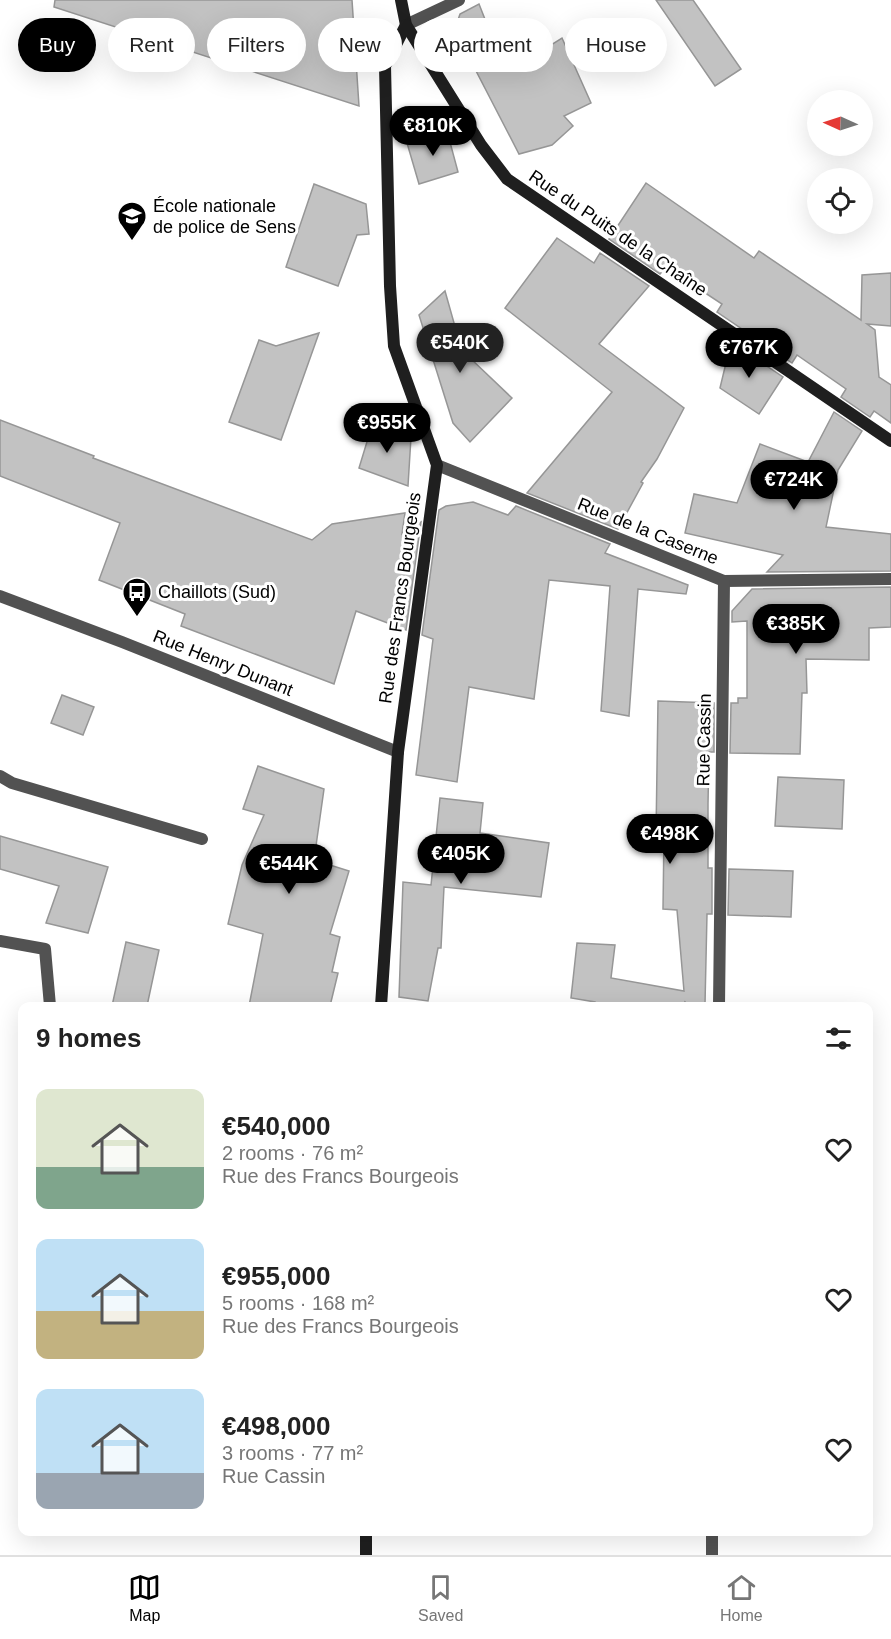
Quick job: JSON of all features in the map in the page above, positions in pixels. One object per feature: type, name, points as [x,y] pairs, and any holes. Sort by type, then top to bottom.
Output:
[{"type":"street","points":[[401,0],[406,25],[459,0]]},
{"type":"street","name":"Rue du Puits de la Chaîne","points":[[406,25],[481,145],[507,178],[891,441]]},
{"type":"street","name":"Rue des Francs Bourgeois","points":[[381,1002],[398,752],[436,465],[394,346],[390,286],[385,66],[406,25]]},
{"type":"street","name":"Rue de la Caserne","points":[[436,465],[724,581],[891,579]]},
{"type":"street","name":"Rue Cassin","points":[[719,1002],[724,581]]},
{"type":"street","name":"Rue Henry Dunant","points":[[0,596],[398,752]]},
{"type":"street","points":[[0,776],[12,783],[202,839]]},
{"type":"street","points":[[0,941],[45,950],[50,1002]]},
{"type":"street","points":[[366,1536],[366,1555]]},
{"type":"street","points":[[712,1536],[712,1555]]},
{"type":"building","points":[[55,0],[352,0],[353,18],[318,18],[318,72],[357,72],[359,106],[254,72],[306,72],[306,18],[207,18],[207,57],[195,53],[195,18],[108,18],[108,25],[96,21],[96,18],[88,18],[54,7]]},
{"type":"building","points":[[656,0],[693,0],[741,69],[715,86]]},
{"type":"building","points":[[479,4],[484,18],[459,18],[460,14]]},
{"type":"building","points":[[562,38],[565,45],[565,72],[577,72],[591,103],[564,116],[573,126],[552,145],[519,154],[477,72],[553,72],[553,44]]},
{"type":"building","points":[[447,131],[458,172],[419,184],[407,143]]},
{"type":"building","points":[[646,183],[754,258],[759,251],[861,320],[862,275],[891,273],[891,326],[867,324],[875,330],[879,377],[891,385],[891,423],[874,411],[870,417],[841,397],[846,389],[797,355],[792,363],[717,312],[722,304],[666,267],[660,274],[609,239]]},
{"type":"building","points":[[314,184],[366,204],[369,234],[357,235],[338,286],[286,267]]},
{"type":"building","points":[[557,238],[594,263],[600,253],[649,286],[599,344],[684,408],[657,459],[641,482],[643,483],[618,529],[527,493],[612,392],[505,308]]},
{"type":"building","points":[[445,291],[465,362],[469,357],[512,398],[470,442],[453,423],[419,315]]},
{"type":"building","points":[[319,333],[281,440],[229,422],[259,340],[276,346]]},
{"type":"building","points":[[731,342],[783,377],[759,414],[720,388]]},
{"type":"building","points":[[834,412],[862,431],[838,470],[826,527],[891,534],[891,571],[767,572],[783,555],[685,533],[694,494],[737,503],[760,444],[808,462]]},
{"type":"building","points":[[0,420],[94,456],[93,458],[312,540],[332,524],[405,513],[402,534],[421,522],[406,630],[356,611],[334,684],[181,626],[185,614],[99,580],[120,523],[0,476]]},
{"type":"building","points":[[373,422],[411,437],[408,486],[359,468]]},
{"type":"building","points":[[473,502],[508,515],[516,506],[610,544],[605,553],[688,585],[686,594],[638,589],[629,716],[601,711],[610,586],[549,580],[534,699],[469,687],[457,782],[416,775],[433,639],[422,635],[439,510],[446,506]]},
{"type":"building","points":[[891,587],[891,627],[869,628],[869,660],[806,659],[807,693],[802,693],[800,754],[730,753],[731,703],[738,703],[738,698],[747,698],[747,621],[732,622],[732,611],[752,589]]},
{"type":"building","points":[[62,695],[94,707],[83,735],[51,723]]},
{"type":"building","points":[[658,701],[714,703],[714,752],[709,752],[708,804],[708,868],[712,868],[712,914],[707,914],[705,1002],[595,1002],[571,998],[577,943],[615,945],[611,978],[684,991],[677,910],[663,909],[664,834],[656,834]]},
{"type":"building","points":[[258,766],[324,789],[314,860],[349,871],[330,934],[340,937],[332,972],[338,973],[331,1002],[250,1002],[263,934],[228,924],[242,865],[264,815],[243,809]]},
{"type":"building","points":[[778,777],[844,780],[842,829],[775,826]]},
{"type":"building","points":[[440,798],[483,803],[480,833],[549,843],[541,897],[444,887],[441,948],[438,948],[428,1001],[399,997],[403,882],[431,885]]},
{"type":"building","points":[[0,836],[108,867],[88,933],[46,923],[59,886],[0,869]]},
{"type":"building","points":[[729,869],[793,871],[791,917],[728,915]]},
{"type":"building","points":[[126,942],[159,950],[148,1002],[113,1002]]},
{"type":"place","name":"École nationale de police de Sens","points":[[132,242]]},
{"type":"place","name":"Chaillots (Sud)","points":[[137,618]]}]
